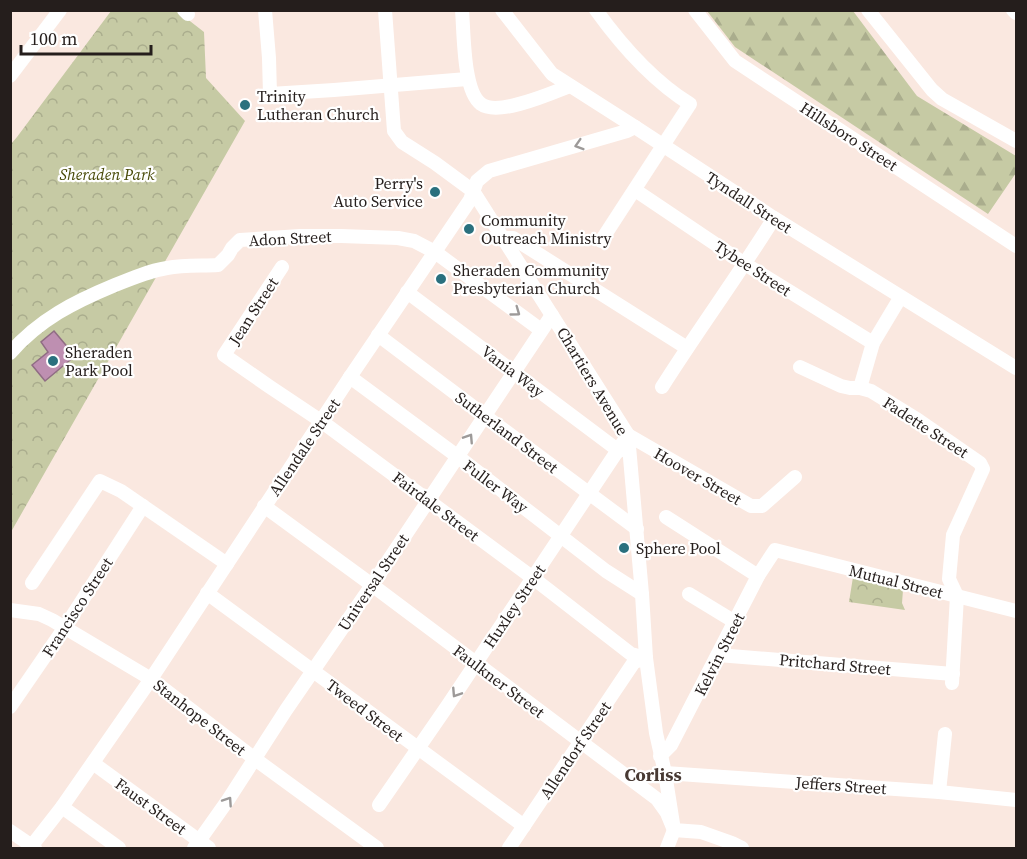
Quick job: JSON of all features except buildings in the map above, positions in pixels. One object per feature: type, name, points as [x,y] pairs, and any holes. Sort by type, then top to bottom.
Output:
[{"type":"street","points":[[10,76],[60,10]]},
{"type":"street","points":[[265,10],[270,94],[467,79]]},
{"type":"street","name":"Chartiers Avenue","points":[[384,10],[394,131],[402,142],[473,191],[628,435],[646,657],[660,756],[674,830],[668,849]]},
{"type":"street","points":[[462,10],[467,79],[479,104],[488,108],[507,107],[540,98],[570,86]]},
{"type":"street","name":"Tyndall Street","points":[[502,10],[552,74],[900,298],[1017,368]]},
{"type":"street","points":[[596,10],[658,81],[690,104],[601,241]]},
{"type":"street","name":"Hillsboro Street","points":[[695,10],[735,61],[1017,246]]},
{"type":"street","points":[[868,10],[932,90],[942,99],[1017,141]]},
{"type":"street","name":"Allendale Street","points":[[32,848],[151,679],[378,334],[470,200],[477,181],[489,171],[635,127]]},
{"type":"street","name":"Tybee Street","points":[[634,190],[745,264],[873,343]]},
{"type":"street","points":[[662,387],[774,218]]},
{"type":"street","name":"Adon Street","points":[[10,353],[53,315],[88,296],[142,275],[169,268],[218,265],[240,240],[300,236],[398,238],[414,241],[435,252],[541,330]]},
{"type":"street","points":[[504,238],[513,238],[687,348]]},
{"type":"street","name":"Jean Street","points":[[224,355],[282,267]]},
{"type":"street","name":"Vania Way","points":[[407,292],[619,451]]},
{"type":"street","points":[[800,367],[841,386],[860,388],[873,343],[900,298]]},
{"type":"street","name":"Universal Street","points":[[201,846],[286,710],[552,315]]},
{"type":"street","name":"Sutherland Street","points":[[378,334],[637,529]]},
{"type":"street","name":"Fairdale Street","points":[[224,355],[321,421],[533,578],[631,654],[646,657]]},
{"type":"street","name":"Fuller Way","points":[[350,377],[606,571],[642,594]]},
{"type":"street","name":"Fadette Street","points":[[860,388],[871,391],[918,420],[974,458],[983,469],[952,535],[949,579],[957,597],[952,678]]},
{"type":"street","name":"Huxley Street","points":[[379,806],[628,435]]},
{"type":"street","name":"Hoover Street","points":[[628,435],[751,506],[762,506],[795,477]]},
{"type":"street","points":[[32,583],[100,481],[121,491],[227,564]]},
{"type":"street","name":"Francisco Street","points":[[10,707],[143,506]]},
{"type":"street","name":"Faulkner Street","points":[[264,506],[657,799],[668,813],[674,830]]},
{"type":"street","points":[[666,517],[758,576]]},
{"type":"street","name":"Mutual Street","points":[[775,550],[1017,611]]},
{"type":"street","name":"Kelvin Street","points":[[660,756],[671,745],[758,576],[775,550]]},
{"type":"street","name":"Tweed Street","points":[[207,593],[524,826]]},
{"type":"street","points":[[689,594],[735,622]]},
{"type":"street","name":"Stanhope Street","points":[[10,610],[39,614],[65,627],[151,679],[255,759],[357,843],[377,849]]},
{"type":"street","name":"Pritchard Street","points":[[718,655],[952,678]]},
{"type":"street","name":"Allendorf Street","points":[[509,849],[634,662],[646,657]]},
{"type":"street","points":[[939,792],[945,734]]},
{"type":"street","name":"Faust Street","points":[[93,763],[201,846]]},
{"type":"street","name":"Jeffers Street","points":[[665,773],[939,792],[1017,800]]},
{"type":"street","points":[[62,807],[119,849]]},
{"type":"street","points":[[674,830],[701,832],[737,846]]},
{"type":"street","points":[[10,831],[32,848]]},
{"type":"green space","name":"Sheraden Park","points":[[111,11],[177,11],[204,32],[206,78],[245,121],[11,532],[11,144]]},
{"type":"green space","points":[[707,11],[853,11],[917,96],[1016,156],[1016,173],[988,214],[735,47]]},
{"type":"green space","points":[[853,577],[903,590],[902,603],[905,610],[849,602]]},
{"type":"shaded area","name":"Sheraden Park Pool","points":[[54,331],[75,356],[45,381],[32,365],[48,352],[41,342]]},
{"type":"place","name":"Trinity Lutheran Church","points":[[245,105]]},
{"type":"place","name":"Perry's Auto Service","points":[[435,192]]},
{"type":"place","name":"Community Outreach Ministry","points":[[469,229]]},
{"type":"place","name":"Sheraden Community Presbyterian Church","points":[[441,279]]},
{"type":"place","name":"Sheraden Park Pool","points":[[53,361]]},
{"type":"place","name":"Sphere Pool","points":[[624,548]]},
{"type":"district","name":"Corliss","points":[[653,775]]}]
